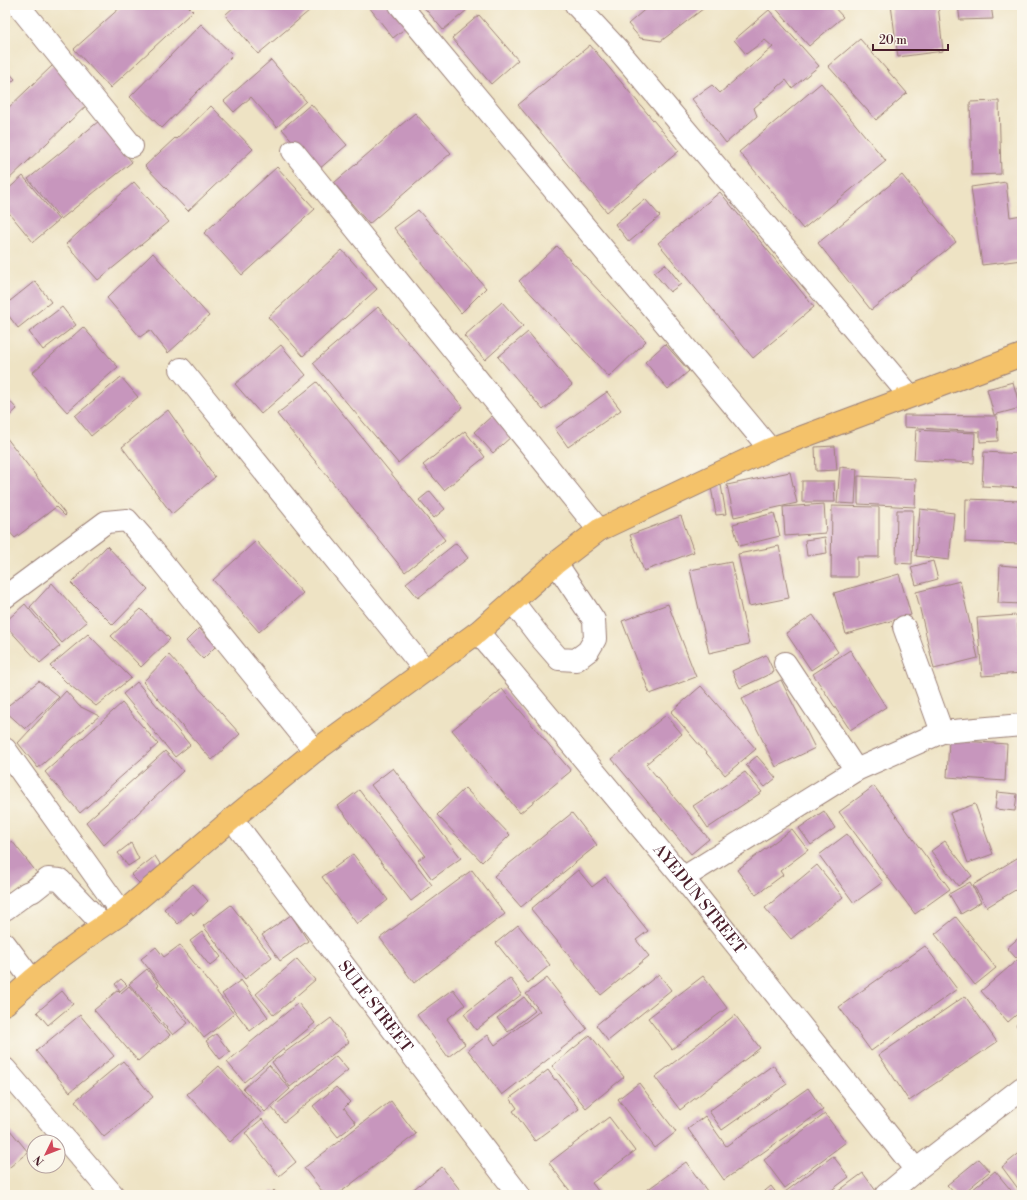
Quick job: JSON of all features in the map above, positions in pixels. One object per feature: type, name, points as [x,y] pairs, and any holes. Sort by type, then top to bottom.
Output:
[{"type":"main road","points":[[5,1004],[32,980],[103,925],[122,913],[232,819],[315,751],[478,632],[556,563],[599,530],[770,449],[1022,355]]},
{"type":"street","points":[[18,5],[132,146]]},
{"type":"street","points":[[400,5],[770,449]]},
{"type":"street","points":[[576,5],[619,51],[910,396]]},
{"type":"street","points":[[294,150],[599,530]]},
{"type":"street","points":[[181,369],[425,670]]},
{"type":"street","points":[[5,597],[106,522],[127,520],[315,751]]},
{"type":"street","points":[[512,602],[559,659],[576,660],[588,651],[595,639],[594,620],[556,563]]},
{"type":"street","points":[[904,627],[942,732]]},
{"type":"street","name":"AYEDUN STREET","points":[[478,632],[683,878],[916,1170]]},
{"type":"street","points":[[785,663],[856,770]]},
{"type":"street","points":[[683,878],[856,770],[942,732],[1022,725]]},
{"type":"street","points":[[5,749],[122,913]]},
{"type":"street","name":"SULE STREET","points":[[232,819],[519,1195]]},
{"type":"street","points":[[5,909],[27,893],[33,891],[48,879],[60,880],[103,925]]},
{"type":"street","points":[[5,944],[32,980]]},
{"type":"street","points":[[5,1069],[113,1195]]},
{"type":"street","points":[[886,1195],[1022,1088]]},
{"type":"building","points":[[123,5],[187,5],[193,11],[110,88],[74,49]]},
{"type":"building","points":[[236,5],[316,5],[258,54],[225,15]]},
{"type":"building","points":[[371,5],[399,5],[412,23],[393,38],[369,7]]},
{"type":"building","points":[[422,5],[463,5],[467,10],[443,30]]},
{"type":"building","points":[[650,5],[708,5],[661,41],[640,38],[628,24]]},
{"type":"building","points":[[773,5],[832,5],[843,17],[809,46]]},
{"type":"building","points":[[891,5],[938,5],[943,51],[898,57]]},
{"type":"building","points":[[958,5],[991,5],[993,19],[960,20]]},
{"type":"building","points":[[769,10],[819,66],[792,88],[786,80],[754,108],[757,116],[726,143],[692,99],[712,85],[720,93],[773,47],[765,40],[746,54],[734,40]]},
{"type":"building","points":[[479,15],[518,60],[491,84],[452,38]]},
{"type":"building","points":[[201,24],[233,55],[162,128],[130,97]]},
{"type":"building","points":[[860,39],[907,93],[876,120],[828,66]]},
{"type":"building","points":[[590,45],[679,151],[607,212],[518,105]]},
{"type":"building","points":[[271,60],[306,101],[277,127],[251,97],[234,112],[224,101]]},
{"type":"building","points":[[53,65],[89,103],[5,183],[5,111]]},
{"type":"building","points":[[5,68],[15,79],[5,88]]},
{"type":"building","points":[[821,83],[886,161],[803,229],[739,152]]},
{"type":"building","points":[[999,101],[1001,174],[972,175],[970,102]]},
{"type":"building","points":[[311,104],[347,145],[318,170],[282,129]]},
{"type":"building","points":[[211,106],[253,149],[188,211],[145,166]]},
{"type":"building","points":[[415,113],[451,153],[369,224],[334,183]]},
{"type":"building","points":[[99,121],[132,162],[61,219],[28,179]]},
{"type":"building","points":[[277,167],[315,209],[242,275],[204,233]]},
{"type":"building","points":[[902,175],[956,242],[871,310],[818,243]]},
{"type":"building","points":[[23,176],[59,220],[33,242],[5,208],[5,192]]},
{"type":"building","points":[[134,182],[169,222],[98,280],[66,244]]},
{"type":"building","points":[[1006,182],[1010,217],[1022,215],[1022,260],[982,265],[971,187]]},
{"type":"building","points":[[720,192],[814,307],[753,358],[658,243]]},
{"type":"building","points":[[645,199],[660,216],[629,242],[615,224]]},
{"type":"building","points":[[418,210],[486,288],[461,313],[394,228]]},
{"type":"building","points":[[557,246],[646,341],[609,377],[519,281]]},
{"type":"building","points":[[342,250],[377,289],[303,356],[268,317]]},
{"type":"building","points":[[153,253],[209,316],[168,353],[150,330],[140,337],[107,298]]},
{"type":"building","points":[[665,264],[681,284],[670,292],[654,273]]},
{"type":"building","points":[[35,281],[51,302],[18,328],[5,311],[5,305]]},
{"type":"building","points":[[502,302],[523,326],[485,360],[464,336]]},
{"type":"building","points":[[62,307],[76,325],[43,350],[29,332]]},
{"type":"building","points":[[378,307],[463,407],[398,463],[313,363]]},
{"type":"building","points":[[83,327],[118,367],[67,412],[32,373]]},
{"type":"building","points":[[528,332],[572,385],[543,410],[498,357]]},
{"type":"building","points":[[665,344],[689,371],[668,389],[645,362]]},
{"type":"building","points":[[281,345],[306,375],[261,414],[235,384]]},
{"type":"building","points":[[121,377],[138,397],[91,436],[75,416]]},
{"type":"building","points":[[317,382],[445,540],[405,572],[277,414]]},
{"type":"building","points":[[1013,382],[1020,408],[994,415],[987,389]]},
{"type":"building","points":[[1022,386],[1022,404],[1017,388]]},
{"type":"building","points":[[607,392],[621,410],[568,447],[555,429]]},
{"type":"building","points":[[5,396],[17,409],[5,420]]},
{"type":"building","points":[[168,410],[215,477],[172,514],[122,447]]},
{"type":"building","points":[[493,415],[512,436],[493,453],[474,432]]},
{"type":"building","points":[[904,415],[997,416],[998,441],[980,442],[980,432],[904,427]]},
{"type":"building","points":[[916,430],[975,433],[974,463],[914,460]]},
{"type":"building","points":[[465,431],[485,457],[444,490],[423,465]]},
{"type":"building","points":[[6,437],[66,515],[65,516],[56,507],[15,538],[5,527]]},
{"type":"building","points":[[835,446],[837,470],[816,471],[815,447]]},
{"type":"building","points":[[984,452],[1022,454],[1022,488],[982,486]]},
{"type":"building","points":[[840,467],[857,469],[855,504],[837,503]]},
{"type":"building","points":[[790,472],[797,503],[734,517],[727,485]]},
{"type":"building","points":[[858,476],[916,479],[915,507],[858,504]]},
{"type":"building","points":[[802,481],[834,481],[835,502],[802,502]]},
{"type":"building","points":[[721,485],[726,514],[716,515],[711,487]]},
{"type":"building","points":[[430,491],[445,509],[434,518],[419,500]]},
{"type":"building","points":[[966,499],[1022,501],[1022,544],[965,542]]},
{"type":"building","points":[[824,504],[826,533],[785,536],[783,507]]},
{"type":"building","points":[[832,506],[879,507],[879,557],[857,557],[857,577],[831,577]]},
{"type":"building","points":[[920,509],[954,513],[949,560],[916,556]]},
{"type":"building","points":[[897,510],[913,510],[912,564],[896,563]]},
{"type":"building","points":[[774,513],[780,536],[739,546],[733,524]]},
{"type":"building","points":[[681,516],[694,552],[644,571],[630,535]]},
{"type":"building","points":[[825,537],[827,553],[807,556],[805,540]]},
{"type":"building","points":[[256,541],[303,593],[259,632],[213,580]]},
{"type":"building","points":[[456,543],[468,558],[418,598],[406,583]]},
{"type":"building","points":[[107,546],[148,589],[113,625],[71,583]]},
{"type":"building","points":[[779,546],[789,598],[749,606],[738,554]]},
{"type":"building","points":[[933,561],[938,579],[916,585],[911,567]]},
{"type":"building","points":[[731,562],[749,644],[709,653],[690,570]]},
{"type":"building","points":[[1000,565],[1022,567],[1022,604],[998,603]]},
{"type":"building","points":[[899,574],[911,615],[846,634],[834,593]]},
{"type":"building","points":[[960,581],[978,658],[934,669],[916,592]]},
{"type":"building","points":[[52,583],[87,622],[62,643],[30,607]]},
{"type":"building","points":[[25,604],[60,646],[40,663],[5,625],[5,622]]},
{"type":"building","points":[[668,604],[696,677],[650,694],[622,621]]},
{"type":"building","points":[[141,609],[170,639],[141,667],[111,636]]},
{"type":"building","points":[[813,615],[838,652],[811,670],[786,633]]},
{"type":"building","points":[[1017,615],[1022,673],[982,676],[977,618]]},
{"type":"building","points":[[199,628],[216,646],[203,659],[186,641]]},
{"type":"building","points":[[88,634],[131,678],[96,706],[66,682],[50,666]]},
{"type":"building","points":[[850,650],[886,707],[850,730],[813,674]]},
{"type":"building","points":[[169,655],[240,734],[212,760],[143,682]]},
{"type":"building","points":[[766,655],[774,672],[740,688],[732,671]]},
{"type":"building","points":[[781,680],[815,748],[776,767],[742,699]]},
{"type":"building","points":[[39,681],[59,697],[25,729],[5,711],[5,708]]},
{"type":"building","points":[[137,682],[190,745],[175,757],[123,694]]},
{"type":"building","points":[[701,686],[756,749],[725,775],[671,712]]},
{"type":"building","points":[[502,689],[571,771],[520,813],[452,730]]},
{"type":"building","points":[[66,691],[79,706],[99,716],[38,768],[18,743]]},
{"type":"building","points":[[122,703],[158,744],[80,813],[45,772]]},
{"type":"building","points":[[666,715],[682,734],[646,764],[709,839],[691,854],[612,759]]},
{"type":"building","points":[[949,740],[1007,744],[1005,781],[947,777]]},
{"type":"building","points":[[165,751],[183,771],[104,845],[86,822]]},
{"type":"building","points":[[757,756],[776,778],[765,787],[746,765]]},
{"type":"building","points":[[393,768],[461,858],[432,879],[418,860],[425,855],[371,785]]},
{"type":"building","points":[[745,772],[762,792],[708,828],[693,806]]},
{"type":"building","points":[[874,786],[950,889],[915,914],[839,812]]},
{"type":"building","points":[[465,788],[510,835],[482,862],[437,815]]},
{"type":"building","points":[[359,790],[432,885],[411,901],[338,806]]},
{"type":"building","points":[[997,792],[1017,794],[1015,811],[995,809]]},
{"type":"building","points":[[975,804],[993,854],[968,863],[950,813]]},
{"type":"building","points":[[824,811],[835,828],[811,845],[799,828]]},
{"type":"building","points":[[572,813],[597,845],[521,907],[494,876]]},
{"type":"building","points":[[792,829],[808,850],[780,871],[783,875],[756,895],[737,870]]},
{"type":"building","points":[[847,834],[883,882],[854,903],[819,855]]},
{"type":"building","points":[[12,841],[37,873],[5,897],[5,847]]},
{"type":"building","points":[[945,841],[972,876],[958,886],[931,851]]},
{"type":"building","points":[[131,843],[139,859],[128,866],[118,853]]},
{"type":"building","points":[[353,854],[388,900],[357,924],[322,877]]},
{"type":"building","points":[[1022,855],[1022,886],[987,907],[973,885]]},
{"type":"building","points":[[155,856],[164,870],[143,887],[131,875]]},
{"type":"building","points":[[817,865],[843,897],[791,939],[765,908]]},
{"type":"building","points":[[472,870],[505,914],[414,983],[380,938]]},
{"type":"building","points":[[578,870],[592,887],[605,877],[648,931],[636,940],[649,956],[601,995],[531,909]]},
{"type":"building","points":[[970,882],[981,902],[961,914],[949,894]]},
{"type":"building","points":[[193,884],[208,901],[193,915],[191,912],[178,924],[164,909]]},
{"type":"building","points":[[231,905],[272,957],[245,979],[203,926]]},
{"type":"building","points":[[291,915],[308,941],[280,961],[262,935]]},
{"type":"building","points":[[956,917],[996,968],[975,985],[935,934]]},
{"type":"building","points":[[518,925],[550,965],[528,983],[496,943]]},
{"type":"building","points":[[202,932],[221,957],[210,966],[190,941]]},
{"type":"building","points":[[1022,935],[1022,953],[1016,958],[1007,948]]},
{"type":"building","points":[[180,945],[234,1014],[204,1038],[141,959],[156,947],[164,957]]},
{"type":"building","points":[[925,946],[957,989],[871,1051],[839,1007]]},
{"type":"building","points":[[1022,956],[1022,1010],[1008,1022],[981,991]]},
{"type":"building","points":[[297,959],[315,980],[274,1015],[256,994]]},
{"type":"building","points":[[147,969],[159,985],[157,986],[188,1023],[173,1035],[129,984]]},
{"type":"building","points":[[659,974],[671,990],[608,1041],[596,1025]]},
{"type":"building","points":[[703,976],[727,1008],[672,1049],[648,1018]]},
{"type":"building","points":[[510,978],[522,994],[476,1030],[464,1014]]},
{"type":"building","points":[[547,978],[587,1029],[502,1095],[468,1050],[488,1035],[495,1045],[540,1011],[526,994]]},
{"type":"building","points":[[121,979],[127,985],[120,991],[115,984]]},
{"type":"building","points":[[241,980],[268,1017],[250,1031],[222,994]]},
{"type":"building","points":[[129,986],[170,1035],[138,1061],[94,1010],[118,990],[121,993]]},
{"type":"building","points":[[453,989],[465,1005],[447,1019],[465,1044],[448,1057],[417,1015]]},
{"type":"building","points":[[62,991],[73,1004],[48,1025],[37,1012]]},
{"type":"building","points":[[965,996],[997,1042],[909,1101],[879,1055]]},
{"type":"building","points":[[524,997],[535,1011],[508,1032],[497,1018]]},
{"type":"building","points":[[298,1003],[315,1023],[244,1082],[227,1062]]},
{"type":"building","points":[[80,1015],[114,1056],[70,1092],[36,1051]]},
{"type":"building","points":[[735,1015],[760,1048],[680,1110],[655,1077]]},
{"type":"building","points":[[331,1018],[349,1042],[290,1087],[272,1062]]},
{"type":"building","points":[[1022,1020],[1022,1032],[1016,1025]]},
{"type":"building","points":[[216,1034],[230,1052],[220,1059],[206,1041]]},
{"type":"building","points":[[590,1035],[624,1077],[586,1108],[552,1066]]},
{"type":"building","points":[[336,1056],[348,1070],[284,1122],[272,1108]]},
{"type":"building","points":[[123,1061],[153,1097],[104,1137],[75,1101]]},
{"type":"building","points":[[269,1065],[290,1089],[265,1112],[243,1089]]},
{"type":"building","points":[[773,1065],[787,1084],[722,1130],[709,1111]]},
{"type":"building","points":[[219,1066],[262,1114],[230,1142],[187,1094]]},
{"type":"building","points":[[548,1070],[579,1109],[535,1141],[513,1111],[517,1108],[510,1098]]},
{"type":"building","points":[[639,1083],[676,1132],[655,1148],[618,1099]]},
{"type":"building","points":[[336,1087],[350,1102],[344,1108],[356,1123],[338,1137],[313,1106]]},
{"type":"building","points":[[808,1088],[823,1110],[724,1180],[688,1129],[705,1116],[726,1146]]},
{"type":"building","points":[[5,1098],[9,1103],[5,1107]]},
{"type":"building","points":[[391,1101],[416,1134],[337,1195],[325,1195],[304,1168]]},
{"type":"building","points":[[825,1114],[846,1142],[785,1188],[764,1160]]},
{"type":"building","points":[[609,1117],[635,1151],[592,1183],[599,1192],[595,1195],[573,1195],[549,1163]]},
{"type":"building","points":[[262,1119],[296,1162],[279,1176],[245,1133]]},
{"type":"building","points":[[5,1124],[26,1150],[26,1154],[5,1171]]},
{"type":"building","points":[[1022,1151],[1022,1194],[1002,1167]]},
{"type":"building","points":[[833,1156],[849,1177],[825,1195],[787,1195],[785,1192]]},
{"type":"building","points":[[979,1159],[990,1171],[961,1195],[956,1195],[947,1185]]},
{"type":"building","points":[[686,1162],[707,1191],[702,1195],[640,1195]]},
{"type":"building","points":[[442,1167],[464,1195],[406,1195]]},
{"type":"building","points":[[995,1171],[1015,1195],[966,1195]]},
{"type":"building","points":[[863,1173],[876,1191],[871,1195],[833,1195]]},
{"type":"building","points":[[771,1186],[778,1195],[760,1195]]},
{"type":"building","points":[[274,1190],[278,1195],[269,1195]]}]
